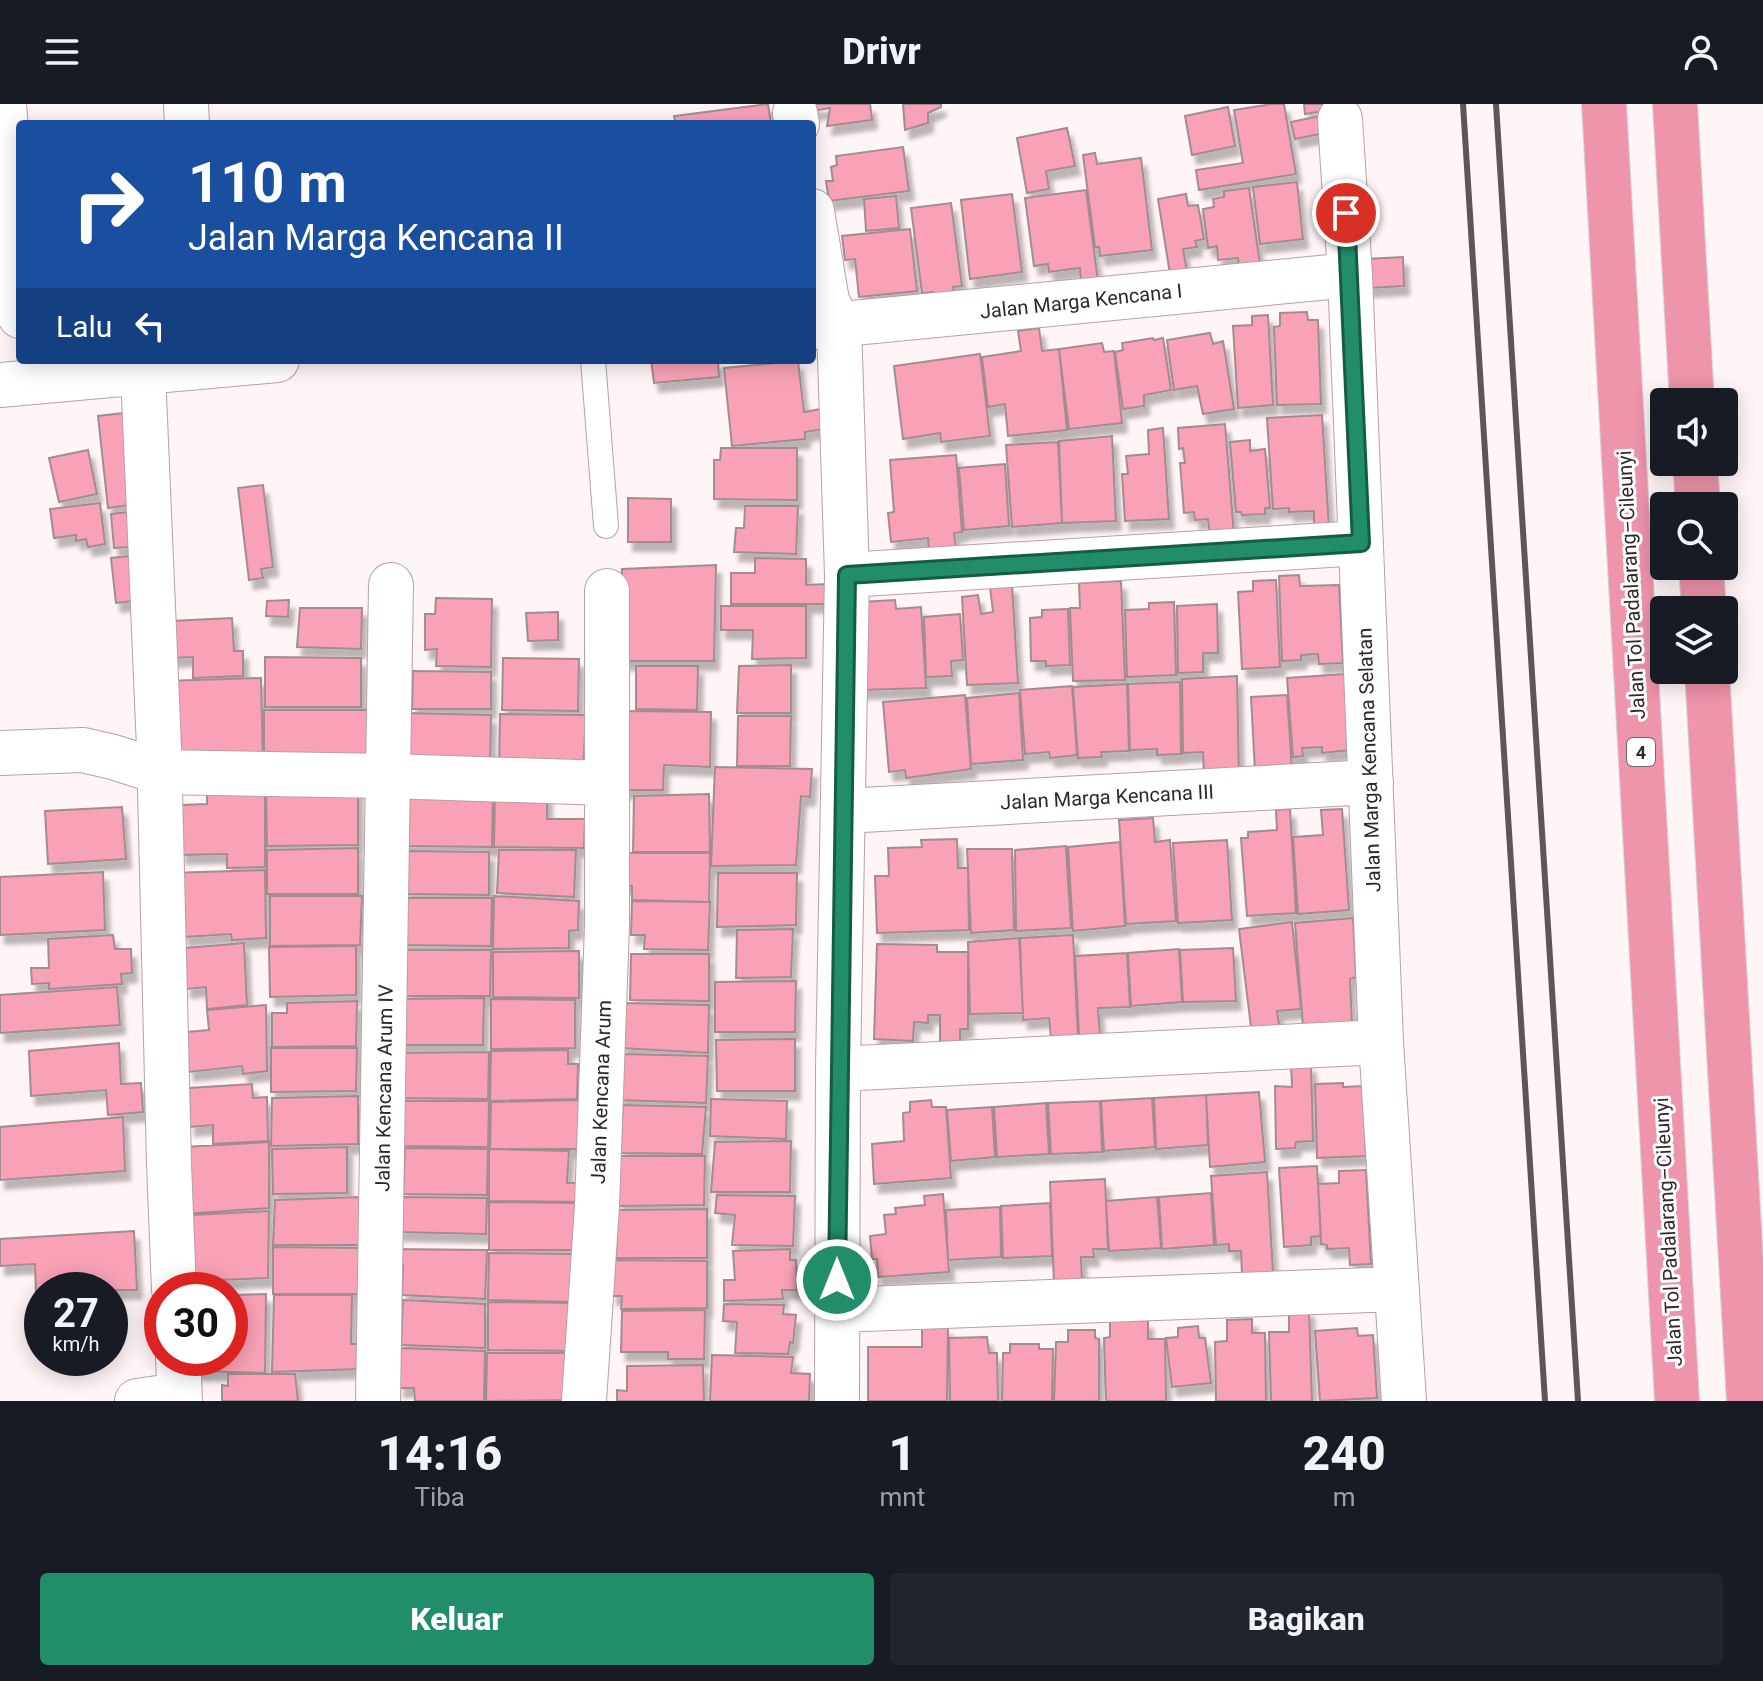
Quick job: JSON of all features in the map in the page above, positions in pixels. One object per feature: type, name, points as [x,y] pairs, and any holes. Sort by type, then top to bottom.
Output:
[{"type":"highway","name":"Jalan Tol Padalarang–Cileunyi","points":[[1604,104],[1677,1401]]},
{"type":"highway","points":[[1675,104],[1691,388]]},
{"type":"highway","points":[[1708,684],[1749,1401]]},
{"type":"street","points":[[4,104],[16,263]]},
{"type":"street","name":"Jalan Marga Kencana Selatan","points":[[1340,119],[1350,275],[1381,1042],[1404,1401]]},
{"type":"street","points":[[816,235],[827,301],[826,326],[847,575],[838,1069],[837,1401]]},
{"type":"street","name":"Jalan Marga Kencana I","points":[[826,326],[1350,275]]},
{"type":"street","points":[[16,376],[143,372],[203,364]]},
{"type":"street","points":[[143,372],[160,772],[173,1272]]},
{"type":"street","points":[[847,575],[1361,543]]},
{"type":"street","name":"Jalan Kencana Arum IV","points":[[378,1401],[391,585]]},
{"type":"street","name":"Jalan Kencana Arum","points":[[584,1401],[598,1175],[607,925],[607,591]]},
{"type":"street","points":[[0,753],[83,750],[160,772],[607,783]]},
{"type":"street","name":"Jalan Marga Kencana III","points":[[844,811],[1371,782]]},
{"type":"street","points":[[838,1069],[1381,1042]]},
{"type":"street","points":[[837,1310],[1397,1289]]},
{"type":"lane","points":[[593,364],[606,526]]},
{"type":"building","points":[[768,104],[770,120],[675,120],[674,116]]},
{"type":"building","points":[[805,104],[870,104],[872,120],[827,126],[830,108],[806,112]]},
{"type":"building","points":[[903,104],[941,104],[941,107],[928,113],[928,123],[905,130]]},
{"type":"building","points":[[1284,104],[1296,174],[1199,190],[1196,170],[1243,163],[1234,110]]},
{"type":"building","points":[[1304,104],[1339,104],[1340,108],[1305,114]]},
{"type":"building","points":[[1228,107],[1235,146],[1192,155],[1185,116]]},
{"type":"building","points":[[1325,115],[1329,132],[1295,139],[1291,122]]},
{"type":"building","points":[[1067,128],[1075,166],[1046,171],[1049,189],[1027,193],[1017,138]]},
{"type":"building","points":[[903,147],[909,191],[829,201],[826,181],[833,181],[831,167],[837,165],[836,156]]},
{"type":"building","points":[[1095,153],[1097,164],[1141,158],[1152,250],[1100,256],[1099,247],[1095,247],[1083,155]]},
{"type":"building","points":[[1297,182],[1303,239],[1260,244],[1253,187]]},
{"type":"building","points":[[1249,188],[1260,264],[1239,267],[1238,258],[1218,260],[1217,246],[1208,248],[1203,209],[1214,207],[1213,199],[1224,197],[1224,191]]},
{"type":"building","points":[[1086,190],[1098,282],[1081,284],[1080,268],[1049,272],[1048,264],[1034,266],[1025,198]]},
{"type":"building","points":[[1012,194],[1022,272],[970,279],[961,200]]},
{"type":"building","points":[[1186,194],[1188,206],[1198,205],[1204,239],[1195,241],[1197,247],[1183,249],[1187,271],[1170,274],[1158,199]]},
{"type":"building","points":[[896,196],[899,228],[866,231],[864,199]]},
{"type":"building","points":[[951,203],[962,286],[953,287],[955,300],[934,303],[933,292],[922,293],[911,208]]},
{"type":"building","points":[[910,229],[917,291],[859,297],[855,259],[845,260],[842,236]]},
{"type":"building","points":[[1403,257],[1404,286],[1367,288],[1366,259]]},
{"type":"building","points":[[1307,312],[1308,320],[1318,320],[1321,404],[1277,405],[1274,327],[1280,326],[1280,313]]},
{"type":"building","points":[[1268,315],[1273,405],[1238,408],[1233,326],[1252,325],[1252,316]]},
{"type":"building","points":[[1039,328],[1042,351],[1059,349],[1067,430],[1008,436],[1005,404],[988,407],[982,357],[1021,351],[1018,331]]},
{"type":"building","points":[[1210,333],[1213,344],[1223,341],[1234,409],[1203,414],[1197,386],[1174,390],[1167,340]]},
{"type":"building","points":[[1163,338],[1171,390],[1144,395],[1144,406],[1123,409],[1115,352],[1123,350],[1122,343]]},
{"type":"building","points":[[1102,343],[1104,352],[1114,351],[1122,423],[1069,429],[1059,349]]},
{"type":"building","points":[[980,354],[990,436],[941,442],[940,433],[903,439],[894,366]]},
{"type":"building","points":[[652,364],[718,364],[719,377],[654,383]]},
{"type":"building","points":[[798,364],[804,412],[821,409],[824,429],[805,432],[805,439],[732,446],[724,368]]},
{"type":"building","points":[[132,412],[143,503],[108,508],[98,416]]},
{"type":"building","points":[[1322,415],[1329,528],[1314,528],[1314,511],[1273,509],[1267,418]]},
{"type":"building","points":[[1225,424],[1234,535],[1210,536],[1208,519],[1195,520],[1194,512],[1184,513],[1180,463],[1185,463],[1183,448],[1179,449],[1178,428]]},
{"type":"building","points":[[1163,428],[1169,519],[1125,521],[1122,474],[1128,474],[1126,456],[1149,454],[1148,430]]},
{"type":"building","points":[[1112,436],[1116,521],[1062,523],[1059,441]]},
{"type":"building","points":[[1250,440],[1250,451],[1265,449],[1270,508],[1265,508],[1265,514],[1242,515],[1236,512],[1230,442]]},
{"type":"building","points":[[1058,442],[1062,523],[1012,527],[1006,445]]},
{"type":"building","points":[[721,448],[797,448],[797,500],[714,499],[714,460],[720,460]]},
{"type":"building","points":[[88,450],[97,494],[59,502],[49,458]]},
{"type":"building","points":[[956,455],[962,532],[954,533],[956,551],[929,553],[928,538],[891,542],[888,513],[894,512],[890,460]]},
{"type":"building","points":[[1005,464],[1009,526],[964,530],[959,468]]},
{"type":"building","points":[[263,485],[273,567],[261,569],[263,578],[249,580],[238,488]]},
{"type":"building","points":[[628,498],[671,499],[671,542],[628,542]]},
{"type":"building","points":[[100,503],[105,544],[88,547],[86,539],[76,541],[76,535],[54,538],[50,509]]},
{"type":"building","points":[[745,506],[798,506],[796,554],[734,552],[736,528],[744,528]]},
{"type":"building","points":[[138,511],[141,546],[114,548],[111,514]]},
{"type":"building","points":[[139,555],[142,600],[116,603],[111,558]]},
{"type":"building","points":[[755,558],[806,559],[806,585],[827,584],[827,604],[731,604],[731,573],[755,573]]},
{"type":"building","points":[[716,565],[714,661],[622,661],[622,569]]},
{"type":"building","points":[[1299,575],[1300,586],[1339,585],[1343,663],[1319,664],[1318,654],[1301,655],[1301,660],[1282,661],[1279,576]]},
{"type":"building","points":[[1276,580],[1280,667],[1242,669],[1238,592],[1253,591],[1253,581]]},
{"type":"building","points":[[1121,581],[1125,680],[1073,681],[1070,608],[1080,608],[1079,583]]},
{"type":"building","points":[[1012,585],[1018,683],[967,685],[962,597],[978,595],[981,614],[993,612],[990,587]]},
{"type":"building","points":[[436,598],[492,599],[491,667],[436,666],[437,649],[425,650],[425,614],[435,614]]},
{"type":"building","points":[[289,600],[288,617],[266,616],[267,601]]},
{"type":"building","points":[[895,600],[896,609],[921,607],[926,688],[860,690],[860,602]]},
{"type":"building","points":[[1174,602],[1176,675],[1127,677],[1125,610],[1149,609],[1149,603]]},
{"type":"building","points":[[1217,604],[1218,653],[1203,653],[1203,672],[1178,673],[1177,606]]},
{"type":"building","points":[[721,606],[806,606],[806,658],[752,659],[753,630],[721,630]]},
{"type":"building","points":[[300,608],[362,608],[361,649],[297,647]]},
{"type":"building","points":[[1068,609],[1070,665],[1046,666],[1046,661],[1031,661],[1030,618],[1042,617],[1042,610]]},
{"type":"building","points":[[558,612],[558,640],[528,641],[526,613]]},
{"type":"building","points":[[960,614],[963,660],[951,661],[952,676],[926,677],[924,617]]},
{"type":"building","points":[[232,618],[234,651],[243,651],[243,676],[193,678],[193,657],[171,658],[170,621]]},
{"type":"building","points":[[265,657],[361,658],[361,707],[265,707]]},
{"type":"building","points":[[503,658],[579,659],[578,711],[502,710]]},
{"type":"building","points":[[791,665],[791,713],[737,713],[739,666]]},
{"type":"building","points":[[636,666],[698,666],[697,710],[636,709]]},
{"type":"building","points":[[413,671],[491,672],[491,709],[412,709]]},
{"type":"building","points":[[1345,674],[1350,750],[1322,753],[1322,747],[1302,748],[1303,756],[1293,757],[1287,678]]},
{"type":"building","points":[[1237,676],[1239,775],[1204,776],[1203,752],[1183,753],[1182,679]]},
{"type":"building","points":[[261,678],[263,765],[181,769],[181,736],[173,736],[165,681]]},
{"type":"building","points":[[1180,682],[1181,754],[1157,755],[1157,749],[1130,750],[1128,684]]},
{"type":"building","points":[[1127,684],[1129,751],[1101,752],[1102,757],[1078,758],[1073,687]]},
{"type":"building","points":[[1072,686],[1077,755],[1050,758],[1049,752],[1025,754],[1020,690]]},
{"type":"building","points":[[1019,693],[1023,760],[971,764],[967,698]]},
{"type":"building","points":[[965,695],[971,769],[906,778],[905,770],[889,772],[883,702]]},
{"type":"building","points":[[1287,695],[1292,769],[1255,771],[1251,697]]},
{"type":"building","points":[[264,710],[369,710],[369,765],[264,765]]},
{"type":"building","points":[[623,711],[711,712],[710,767],[664,765],[663,790],[623,790]]},
{"type":"building","points":[[406,713],[491,715],[490,771],[397,755]]},
{"type":"building","points":[[500,714],[586,715],[583,772],[499,770]]},
{"type":"building","points":[[738,716],[791,716],[790,766],[737,766]]},
{"type":"building","points":[[715,767],[812,769],[810,797],[801,796],[796,865],[711,866]]},
{"type":"building","points":[[358,784],[358,845],[267,846],[266,787]]},
{"type":"building","points":[[265,787],[265,867],[227,868],[227,854],[181,855],[180,805],[207,804],[207,789]]},
{"type":"building","points":[[406,791],[493,791],[492,847],[403,846]]},
{"type":"building","points":[[495,792],[547,794],[547,819],[585,819],[584,848],[494,847]]},
{"type":"building","points":[[709,794],[710,852],[633,852],[634,796]]},
{"type":"building","points":[[122,807],[126,859],[48,864],[45,811]]},
{"type":"building","points":[[1290,809],[1296,913],[1247,916],[1241,838],[1248,838],[1248,832],[1277,830],[1276,810]]},
{"type":"building","points":[[1342,809],[1349,910],[1298,914],[1293,837],[1323,835],[1321,810]]},
{"type":"building","points":[[1153,818],[1155,842],[1170,840],[1176,921],[1126,924],[1119,820]]},
{"type":"building","points":[[957,839],[958,868],[968,868],[969,930],[877,933],[875,876],[889,876],[888,848],[922,847],[921,840]]},
{"type":"building","points":[[1227,840],[1232,920],[1178,923],[1173,843]]},
{"type":"building","points":[[1120,842],[1125,926],[1073,931],[1068,847]]},
{"type":"building","points":[[1066,846],[1071,928],[1016,931],[1015,850]]},
{"type":"building","points":[[358,848],[358,894],[267,894],[267,850]]},
{"type":"building","points":[[967,849],[1012,849],[1014,930],[971,933]]},
{"type":"building","points":[[499,850],[576,850],[574,897],[497,893]]},
{"type":"building","points":[[405,851],[489,852],[489,895],[404,894]]},
{"type":"building","points":[[622,853],[710,853],[709,902],[632,900],[632,886],[621,885]]},
{"type":"building","points":[[265,870],[266,938],[232,940],[231,934],[184,937],[169,873]]},
{"type":"building","points":[[103,872],[105,930],[0,935],[0,877]]},
{"type":"building","points":[[718,873],[797,873],[796,925],[717,927]]},
{"type":"building","points":[[270,896],[362,896],[360,945],[270,946]]},
{"type":"building","points":[[494,896],[579,901],[578,930],[569,931],[569,948],[493,949]]},
{"type":"building","points":[[399,898],[492,898],[491,946],[398,945]]},
{"type":"building","points":[[632,901],[710,902],[708,950],[644,949],[645,935],[631,935]]},
{"type":"building","points":[[1353,918],[1356,977],[1350,979],[1352,1026],[1303,1027],[1295,923]]},
{"type":"building","points":[[1292,922],[1301,1009],[1277,1011],[1280,1031],[1252,1035],[1239,929]]},
{"type":"building","points":[[793,929],[791,977],[736,978],[737,930]]},
{"type":"building","points":[[113,935],[115,949],[131,949],[132,973],[121,974],[122,984],[49,989],[49,983],[32,984],[31,968],[49,968],[48,939]]},
{"type":"building","points":[[1073,935],[1078,1037],[1051,1038],[1049,1018],[1023,1020],[1020,938]]},
{"type":"building","points":[[1019,938],[1023,1013],[970,1014],[968,942]]},
{"type":"building","points":[[244,943],[247,1005],[207,1009],[206,987],[186,989],[185,948]]},
{"type":"building","points":[[877,944],[937,945],[937,952],[968,952],[968,1029],[960,1029],[960,1042],[940,1042],[940,1015],[928,1015],[928,1023],[914,1022],[913,1041],[874,1039]]},
{"type":"building","points":[[356,946],[356,995],[270,997],[269,947]]},
{"type":"building","points":[[1233,948],[1236,1001],[1183,1002],[1180,950]]},
{"type":"building","points":[[1179,949],[1182,1002],[1131,1006],[1128,953]]},
{"type":"building","points":[[406,950],[491,950],[490,996],[405,996]]},
{"type":"building","points":[[579,951],[579,998],[493,997],[493,952]]},
{"type":"building","points":[[1127,953],[1130,1007],[1098,1008],[1100,1035],[1079,1035],[1075,956]]},
{"type":"building","points":[[631,954],[709,954],[709,1001],[630,1000]]},
{"type":"building","points":[[796,981],[795,1032],[715,1032],[715,982]]},
{"type":"building","points":[[117,987],[120,1025],[0,1033],[0,995]]},
{"type":"building","points":[[484,998],[483,1045],[392,1045],[393,999]]},
{"type":"building","points":[[491,999],[575,1000],[575,1048],[491,1049]]},
{"type":"building","points":[[357,1001],[356,1046],[272,1047],[272,1013],[287,1013],[287,1003]]},
{"type":"building","points":[[623,1003],[709,1005],[708,1053],[621,1048]]},
{"type":"building","points":[[266,1005],[267,1071],[243,1074],[242,1066],[189,1072],[187,1032],[209,1030],[207,1010]]},
{"type":"building","points":[[795,1039],[795,1091],[717,1091],[716,1040]]},
{"type":"building","points":[[119,1043],[121,1084],[141,1083],[143,1112],[108,1115],[106,1090],[31,1096],[29,1051]]},
{"type":"building","points":[[271,1048],[357,1048],[356,1091],[271,1092]]},
{"type":"building","points":[[568,1050],[568,1064],[578,1064],[577,1099],[490,1101],[491,1051]]},
{"type":"building","points":[[489,1052],[488,1099],[390,1098],[393,1053]]},
{"type":"building","points":[[621,1054],[708,1056],[706,1103],[618,1100]]},
{"type":"building","points":[[1311,1064],[1313,1141],[1296,1142],[1295,1148],[1276,1149],[1275,1086],[1292,1087],[1291,1065]]},
{"type":"building","points":[[1343,1083],[1343,1087],[1363,1086],[1366,1156],[1317,1158],[1315,1084]]},
{"type":"building","points":[[252,1084],[253,1098],[267,1097],[268,1141],[213,1144],[213,1125],[190,1127],[189,1088]]},
{"type":"building","points":[[1259,1092],[1265,1162],[1210,1167],[1206,1095]]},
{"type":"building","points":[[1206,1095],[1208,1145],[1156,1149],[1154,1098]]},
{"type":"building","points":[[358,1096],[358,1144],[271,1146],[272,1098]]},
{"type":"building","points":[[1152,1098],[1155,1147],[1104,1151],[1101,1101]]},
{"type":"building","points":[[711,1099],[787,1101],[786,1139],[710,1136]]},
{"type":"building","points":[[579,1100],[578,1149],[490,1149],[491,1102]]},
{"type":"building","points":[[931,1100],[932,1107],[946,1107],[951,1178],[874,1184],[872,1144],[904,1141],[903,1113],[910,1112],[910,1102]]},
{"type":"building","points":[[402,1101],[489,1101],[488,1147],[400,1146]]},
{"type":"building","points":[[1100,1101],[1102,1152],[1051,1154],[1048,1103]]},
{"type":"building","points":[[1046,1103],[1049,1154],[997,1157],[994,1107]]},
{"type":"building","points":[[623,1105],[706,1107],[702,1154],[620,1153]]},
{"type":"building","points":[[992,1107],[995,1157],[951,1161],[947,1110]]},
{"type":"building","points":[[123,1117],[125,1171],[0,1180],[0,1127]]},
{"type":"building","points":[[791,1141],[790,1192],[711,1192],[715,1142]]},
{"type":"building","points":[[269,1142],[269,1208],[184,1214],[184,1147]]},
{"type":"building","points":[[347,1147],[347,1193],[273,1194],[272,1149]]},
{"type":"building","points":[[405,1148],[488,1149],[487,1195],[403,1194]]},
{"type":"building","points":[[489,1149],[569,1151],[567,1183],[581,1183],[581,1202],[489,1201]]},
{"type":"building","points":[[617,1156],[705,1156],[704,1205],[617,1206]]},
{"type":"building","points":[[1317,1166],[1321,1236],[1311,1237],[1311,1245],[1284,1247],[1279,1168]]},
{"type":"building","points":[[1366,1170],[1371,1264],[1350,1265],[1349,1248],[1327,1249],[1327,1245],[1321,1244],[1318,1184],[1339,1183],[1339,1171]]},
{"type":"building","points":[[1267,1172],[1273,1272],[1242,1275],[1241,1251],[1229,1251],[1229,1244],[1216,1245],[1211,1176]]},
{"type":"building","points":[[1105,1179],[1108,1249],[1093,1249],[1094,1257],[1081,1257],[1082,1283],[1054,1284],[1050,1182]]},
{"type":"building","points":[[1211,1193],[1214,1245],[1162,1249],[1159,1197]]},
{"type":"building","points":[[943,1194],[949,1272],[878,1277],[877,1259],[872,1259],[870,1236],[886,1234],[884,1215],[896,1214],[895,1208],[925,1205],[924,1196]]},
{"type":"building","points":[[717,1195],[795,1196],[793,1246],[732,1245],[735,1215],[715,1213]]},
{"type":"building","points":[[361,1197],[361,1245],[273,1245],[275,1200]]},
{"type":"building","points":[[399,1197],[487,1198],[486,1234],[397,1232]]},
{"type":"building","points":[[1157,1197],[1161,1248],[1109,1251],[1106,1201]]},
{"type":"building","points":[[489,1202],[576,1203],[576,1250],[489,1250]]},
{"type":"building","points":[[1050,1203],[1052,1256],[1003,1258],[1001,1206]]},
{"type":"building","points":[[1000,1207],[1001,1257],[948,1260],[946,1210]]},
{"type":"building","points":[[707,1209],[707,1258],[616,1258],[617,1210]]},
{"type":"building","points":[[269,1211],[268,1278],[248,1279],[248,1272],[193,1272],[192,1215]]},
{"type":"building","points":[[134,1231],[137,1290],[128,1290],[128,1272],[35,1272],[35,1264],[0,1266],[0,1239]]},
{"type":"building","points":[[273,1247],[361,1248],[361,1294],[273,1294]]},
{"type":"building","points":[[391,1249],[487,1250],[485,1299],[402,1295],[403,1265],[391,1265]]},
{"type":"building","points":[[790,1249],[790,1260],[796,1260],[797,1290],[782,1290],[783,1299],[724,1301],[724,1280],[735,1280],[733,1251]]},
{"type":"building","points":[[489,1253],[579,1254],[578,1302],[488,1300]]},
{"type":"building","points":[[612,1260],[707,1261],[707,1308],[621,1309],[622,1296],[612,1296]]},
{"type":"building","points":[[248,1294],[266,1294],[265,1373],[248,1373]]},
{"type":"building","points":[[274,1295],[352,1295],[351,1344],[361,1344],[361,1369],[272,1372]]},
{"type":"building","points":[[403,1300],[485,1304],[485,1348],[401,1345]]},
{"type":"building","points":[[488,1302],[576,1303],[575,1351],[488,1350]]},
{"type":"building","points":[[724,1304],[784,1305],[783,1314],[796,1315],[793,1343],[790,1342],[788,1354],[735,1353],[737,1322],[723,1321]]},
{"type":"building","points":[[1289,1309],[1309,1309],[1312,1401],[1271,1401],[1269,1332],[1289,1332]]},
{"type":"building","points":[[705,1310],[704,1359],[668,1359],[668,1352],[621,1352],[622,1311]]},
{"type":"building","points":[[1252,1319],[1252,1333],[1265,1333],[1266,1401],[1216,1401],[1215,1342],[1227,1341],[1227,1320]]},
{"type":"building","points":[[1148,1320],[1148,1339],[1165,1339],[1166,1401],[1106,1401],[1104,1338],[1110,1337],[1110,1321]]},
{"type":"building","points":[[922,1326],[948,1327],[947,1401],[868,1401],[868,1347],[922,1347]]},
{"type":"building","points":[[1198,1326],[1199,1338],[1205,1338],[1211,1383],[1172,1387],[1166,1338],[1178,1337],[1178,1328]]},
{"type":"building","points":[[1357,1328],[1358,1336],[1373,1335],[1377,1398],[1320,1401],[1315,1331]]},
{"type":"building","points":[[1068,1330],[1095,1330],[1095,1338],[1099,1339],[1099,1401],[1054,1401],[1056,1342],[1068,1342]]},
{"type":"building","points":[[987,1337],[989,1353],[997,1353],[998,1401],[950,1401],[949,1338]]},
{"type":"building","points":[[1010,1344],[1039,1344],[1039,1349],[1053,1349],[1052,1401],[1002,1401],[1003,1353],[1010,1353]]},
{"type":"building","points":[[401,1348],[485,1351],[484,1401],[415,1401],[414,1388],[399,1388]]},
{"type":"building","points":[[487,1353],[573,1353],[573,1400],[486,1401]]},
{"type":"building","points":[[712,1355],[793,1357],[791,1373],[810,1374],[809,1401],[710,1401]]},
{"type":"building","points":[[703,1365],[704,1401],[617,1401],[617,1390],[627,1391],[627,1366]]},
{"type":"building","points":[[295,1374],[298,1401],[222,1401],[222,1385],[228,1386],[228,1376]]},
{"type":"railway","points":[[1463,104],[1545,1401]]},
{"type":"railway","points":[[1496,104],[1578,1401]]},
{"type":"route","points":[[837,1280],[847,575],[1361,543],[1346,213]]}]
